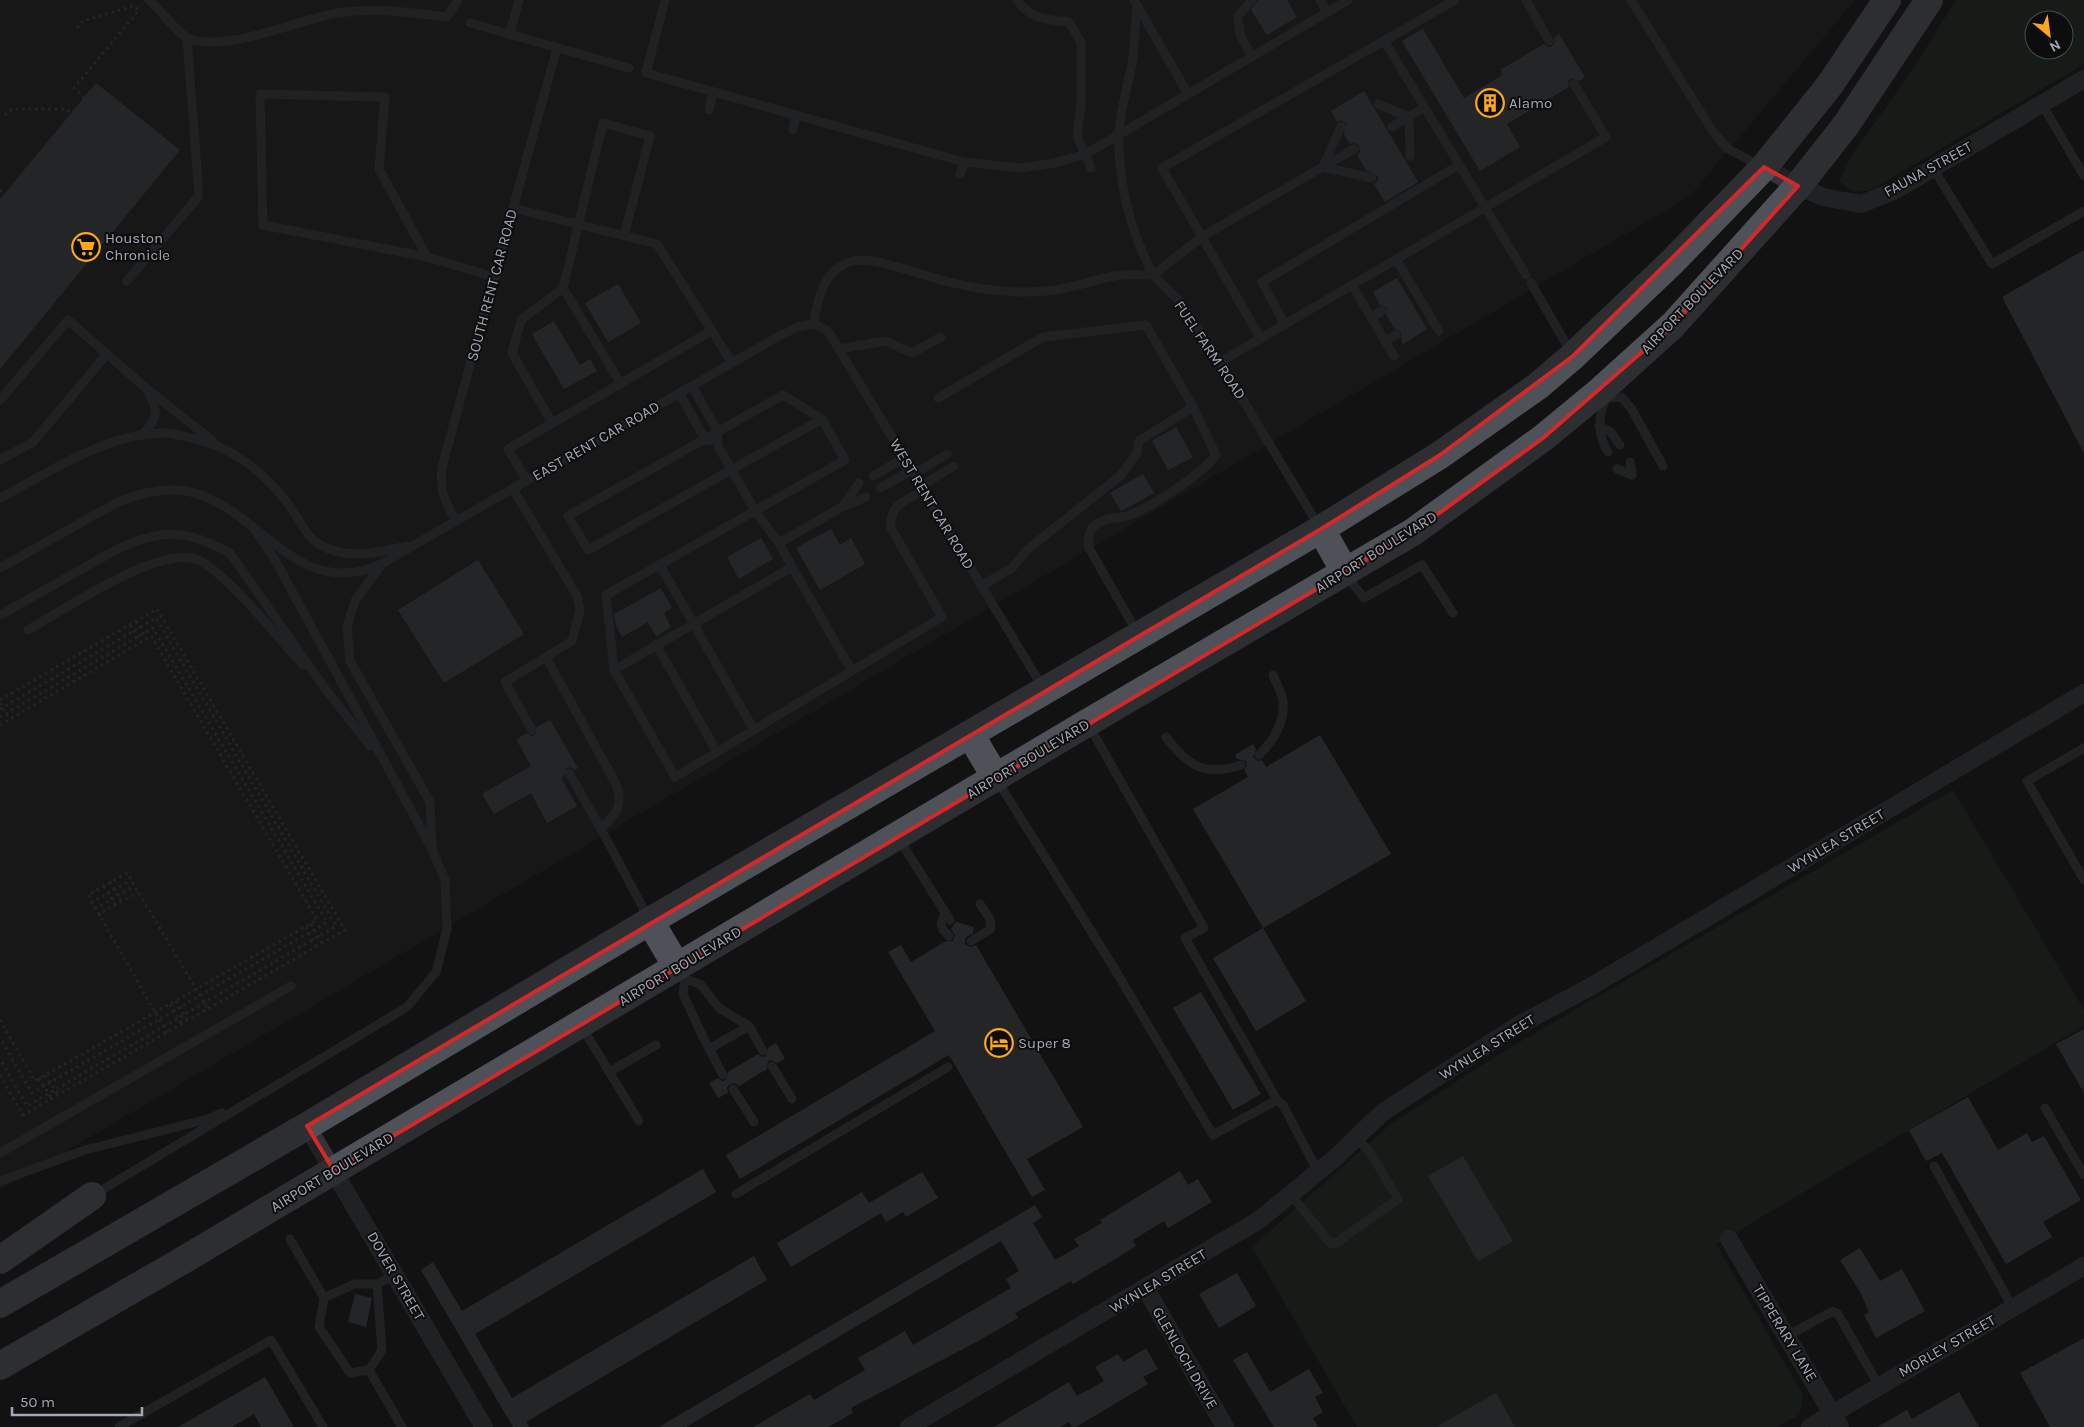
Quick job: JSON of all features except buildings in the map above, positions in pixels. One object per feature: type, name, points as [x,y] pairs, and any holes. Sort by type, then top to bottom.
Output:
[{"type":"main road","points":[[6,1300],[307,1126],[650,921],[1322,529],[1440,455],[1538,386],[1573,356],[1672,262],[1764,167],[1829,86],[1887,0]]},
{"type":"main road","name":"AIRPORT BOULEVARD","points":[[0,1366],[580,1025],[681,973],[898,836],[1421,527],[1603,395],[1673,325],[1798,186],[1846,125],[1929,0]]},
{"type":"main road","points":[[1573,356],[1603,395]]},
{"type":"main road","points":[[1322,529],[1345,572]]},
{"type":"main road","points":[[970,734],[996,778]]},
{"type":"main road","points":[[650,921],[681,973]]},
{"type":"main road","points":[[0,1260],[92,1196]]},
{"type":"street","name":"FAUNA STREET","points":[[1764,167],[1798,186],[1823,197],[1861,204],[1894,191],[2084,79]]},
{"type":"street","name":"WYNLEA STREET","points":[[909,1427],[1146,1289],[1259,1220],[1292,1196],[1383,1112],[1515,1027],[1590,987],[2084,693]]},
{"type":"street","name":"DOVER STREET","points":[[307,1126],[484,1427]]},
{"type":"street","name":"TIPPERARY LANE","points":[[1729,1239],[1837,1420]]},
{"type":"street","name":"MORLEY STREET","points":[[1810,1427],[1837,1420],[1879,1386],[2084,1266]]},
{"type":"street","name":"GLENLOCH DRIVE","points":[[1146,1289],[1225,1427]]},
{"type":"lane","points":[[149,0],[187,38],[206,42],[246,38],[288,24],[367,9],[448,17],[458,0]]},
{"type":"lane","points":[[510,33],[519,0]]},
{"type":"lane","points":[[665,0],[646,73],[964,162],[1021,168],[1054,163],[1086,154],[1348,0]]},
{"type":"lane","points":[[1017,0],[1023,8],[1041,19],[1069,22],[1081,43],[1082,79],[1076,136],[1091,168]]},
{"type":"lane","points":[[1252,0],[1238,16],[1240,34],[1252,57]]},
{"type":"lane","points":[[1320,0],[1327,12]]},
{"type":"lane","points":[[1261,339],[1162,168],[1456,0]]},
{"type":"lane","points":[[1526,0],[1549,40]]},
{"type":"lane","points":[[1631,0],[1713,132],[1728,149],[1764,167]]},
{"type":"lane","points":[[1135,3],[1188,94]]},
{"type":"lane","points":[[1135,3],[1132,60],[1119,134],[1129,214],[1138,246],[1152,275]]},
{"type":"lane","points":[[470,22],[629,68]]},
{"type":"lane","points":[[127,280],[199,196],[187,38]]},
{"type":"lane","points":[[1385,42],[1529,279],[1573,356]]},
{"type":"lane","name":"SOUTH RENT CAR ROAD","points":[[456,521],[444,498],[440,484],[442,468],[557,48]]},
{"type":"lane","points":[[1220,362],[1606,137],[1574,84]]},
{"type":"lane","points":[[709,110],[713,92]]},
{"type":"lane","points":[[426,257],[379,168],[385,97],[260,94],[263,225],[426,257],[495,277]]},
{"type":"lane","points":[[1378,104],[1408,117]]},
{"type":"lane","points":[[2042,104],[2084,176]]},
{"type":"lane","points":[[1392,127],[1424,107]]},
{"type":"lane","points":[[793,130],[796,116]]},
{"type":"lane","points":[[1408,117],[1410,156]]},
{"type":"lane","points":[[552,423],[512,354],[521,320],[563,288],[604,123],[650,136],[624,236]]},
{"type":"lane","points":[[1323,167],[1341,126]]},
{"type":"lane","points":[[814,324],[816,306],[821,289],[828,277],[852,261],[867,260],[947,282],[1010,292],[1055,290],[1117,275],[1152,275],[1203,236],[1354,149]]},
{"type":"lane","points":[[960,174],[964,162]]},
{"type":"lane","points":[[1285,325],[1262,282],[1459,165]]},
{"type":"lane","points":[[1323,167],[1372,178]]},
{"type":"lane","points":[[1933,168],[1992,264],[2084,211]]},
{"type":"lane","points":[[513,208],[657,244],[732,363]]},
{"type":"lane","points":[[1396,259],[1426,317],[1439,331]]},
{"type":"lane","name":"FUEL FARM ROAD","points":[[1152,275],[1182,304],[1220,362],[1322,529]]},
{"type":"lane","points":[[1352,285],[1394,356]]},
{"type":"lane","points":[[563,288],[621,384]]},
{"type":"lane","points":[[1371,317],[1382,311]]},
{"type":"lane","points":[[0,400],[68,320],[147,389],[218,445],[241,457],[260,472],[289,506],[302,530],[317,543],[338,552],[357,554],[417,544]]},
{"type":"lane","name":"WEST RENT CAR ROAD","points":[[814,324],[828,331],[1044,691]]},
{"type":"lane","name":"EAST RENT CAR ROAD","points":[[254,529],[314,570],[340,575],[362,573],[417,544],[797,326],[814,324]]},
{"type":"lane","points":[[938,398],[1043,337],[1146,325],[1193,407],[1216,455],[1209,464],[1170,492],[1130,515],[1109,517],[1092,528],[1088,538],[1089,548],[1140,636]]},
{"type":"lane","points":[[527,481],[508,449],[711,331]]},
{"type":"lane","points":[[1385,341],[1396,335]]},
{"type":"lane","points":[[839,349],[886,341],[912,353],[941,337]]},
{"type":"lane","points":[[0,460],[33,442],[107,354]]},
{"type":"lane","points":[[692,386],[718,432],[718,446],[755,511],[779,543],[852,671]]},
{"type":"lane","points":[[143,435],[154,421],[156,407],[147,389]]},
{"type":"lane","points":[[679,393],[705,439],[718,446]]},
{"type":"lane","points":[[822,419],[588,550],[568,516],[783,395],[822,419],[845,460],[606,595],[614,670],[675,777],[942,617],[891,528],[890,518],[894,508],[954,466]]},
{"type":"lane","points":[[1608,452],[1600,439],[1603,395],[1621,397],[1632,408],[1663,466]]},
{"type":"lane","points":[[981,586],[1012,568],[1028,549],[1121,475],[1137,453],[1139,441],[1193,407]]},
{"type":"lane","points":[[1600,426],[1611,432],[1620,445]]},
{"type":"lane","points":[[0,498],[87,452],[110,443],[163,432],[218,445]]},
{"type":"lane","points":[[880,488],[947,454]]},
{"type":"lane","points":[[874,476],[904,458]]},
{"type":"lane","points":[[1617,469],[1632,475],[1630,462]]},
{"type":"lane","points":[[842,507],[859,484]]},
{"type":"lane","points":[[513,489],[577,596],[580,610],[572,641],[505,682],[532,730]]},
{"type":"lane","points":[[0,568],[116,503],[136,494],[182,491],[201,495],[238,514],[254,529],[274,558],[432,849],[445,880],[447,929],[436,972],[407,1007],[258,1098],[0,1248]]},
{"type":"lane","points":[[779,543],[842,507],[866,497]]},
{"type":"lane","points":[[0,615],[113,551],[139,540],[162,534],[181,535],[206,540],[230,553],[324,688],[386,766]]},
{"type":"lane","points":[[28,630],[142,567],[158,561],[180,557],[197,560],[217,573],[324,688]]},
{"type":"lane","points":[[381,564],[355,601],[347,626],[350,661],[430,802],[432,849]]},
{"type":"lane","points":[[660,565],[754,730]]},
{"type":"lane","points":[[1345,572],[1364,598],[1422,565],[1453,613]]},
{"type":"lane","points":[[614,670],[656,644],[792,568]]},
{"type":"lane","points":[[656,644],[717,752]]},
{"type":"lane","points":[[546,657],[616,784],[621,798],[617,812],[601,829]]},
{"type":"lane","points":[[1259,754],[1270,743],[1280,724],[1283,700],[1273,675]]},
{"type":"lane","points":[[1087,723],[1204,928],[1186,938],[1277,1100],[1283,1105],[1318,1172]]},
{"type":"lane","points":[[1166,737],[1179,754],[1192,764],[1209,770],[1226,770],[1241,765]]},
{"type":"lane","points":[[2084,748],[2027,781],[2084,880]]},
{"type":"lane","points":[[569,773],[650,921]]},
{"type":"lane","points":[[996,778],[1114,968],[1213,1135],[1277,1100]]},
{"type":"lane","points":[[898,836],[948,917],[940,924],[949,936]]},
{"type":"lane","points":[[971,940],[991,929],[990,919],[980,904]]},
{"type":"lane","points":[[681,973],[700,984],[719,1008],[749,1026],[763,1051]]},
{"type":"lane","points":[[681,973],[683,994],[723,1075]]},
{"type":"lane","points":[[0,1153],[291,986]]},
{"type":"lane","points":[[580,1025],[639,1121]]},
{"type":"lane","points":[[709,1048],[749,1026]]},
{"type":"lane","points":[[609,1072],[656,1045]]},
{"type":"lane","points":[[772,1066],[792,1099]]},
{"type":"lane","points":[[736,1194],[948,1067]]},
{"type":"lane","points":[[733,1090],[754,1122]]},
{"type":"lane","points":[[0,1181],[85,1150],[208,1119],[258,1098]]},
{"type":"lane","points":[[2045,1108],[2084,1175]]},
{"type":"lane","points":[[1292,1196],[1331,1244],[1336,1243],[1398,1199],[1371,1154],[1356,1137]]},
{"type":"lane","points":[[1934,1166],[2013,1308]]},
{"type":"lane","points":[[290,1239],[324,1298],[319,1327],[350,1373],[369,1370],[382,1350],[377,1284]]},
{"type":"lane","points":[[324,1298],[354,1284],[377,1284],[395,1275]]},
{"type":"lane","points":[[1787,1336],[1833,1311],[1838,1314],[1879,1386]]},
{"type":"lane","points":[[119,1427],[271,1340],[323,1427]]},
{"type":"lane","points":[[369,1370],[402,1427]]},
{"type":"path","points":[[77,28],[83,21],[133,6],[139,10],[74,88],[84,98]]},
{"type":"path","points":[[6,114],[12,109],[66,109],[72,113]]},
{"type":"path","points":[[0,190],[5,193]]},
{"type":"path","points":[[0,1075],[24,1115],[345,930],[156,609],[0,702],[1,708],[10,720]]},
{"type":"path","points":[[0,1059],[27,1106],[336,926],[156,618],[1,708]]},
{"type":"path","points":[[136,621],[147,638]]},
{"type":"path","points":[[130,625],[141,642]]},
{"type":"path","points":[[0,1020],[35,1081],[318,920],[151,636],[2,724],[0,717],[153,628],[327,922],[32,1093],[0,1038]]},
{"type":"path","points":[[167,1033],[88,896],[110,882],[127,873],[208,1009]]},
{"type":"path","points":[[164,1027],[91,902],[131,880],[204,1003]]},
{"type":"path","points":[[110,882],[121,901]]},
{"type":"path","points":[[104,886],[115,904]]},
{"type":"path","points":[[159,1020],[95,908],[112,898],[134,886],[200,996]]},
{"type":"path","points":[[155,1012],[99,914],[137,891],[196,989]]},
{"type":"path","points":[[311,924],[322,943]]},
{"type":"path","points":[[306,927],[316,946]]},
{"type":"path","points":[[176,1001],[188,1021]]},
{"type":"path","points":[[170,1004],[182,1024]]},
{"type":"path","points":[[45,1075],[58,1095]]},
{"type":"path","points":[[39,1078],[52,1098]]},
{"type":"highlighted area","points":[[1764,167],[1798,186],[1673,325],[1543,438],[1413,532],[334,1171],[307,1126],[1321,529],[1440,455],[1573,356]]},
{"type":"shaded area","points":[[0,0],[1855,0],[1690,196],[0,1190]]},
{"type":"shaded area","points":[[1956,0],[2084,0],[2084,64],[1873,189],[1854,191],[1846,187],[1839,180],[1854,152],[1913,69]]},
{"type":"shaded area","points":[[1953,790],[2084,1010],[2084,1026],[1716,1244],[1803,1395],[1800,1414],[1778,1427],[1357,1427],[1252,1247],[1390,1125],[1496,1056]]},
{"type":"place","name":"Alamo","points":[[1490,103]]},
{"type":"place","name":"Houston Chronicle","points":[[86,247]]},
{"type":"place","name":"Super 8","points":[[999,1043]]}]
